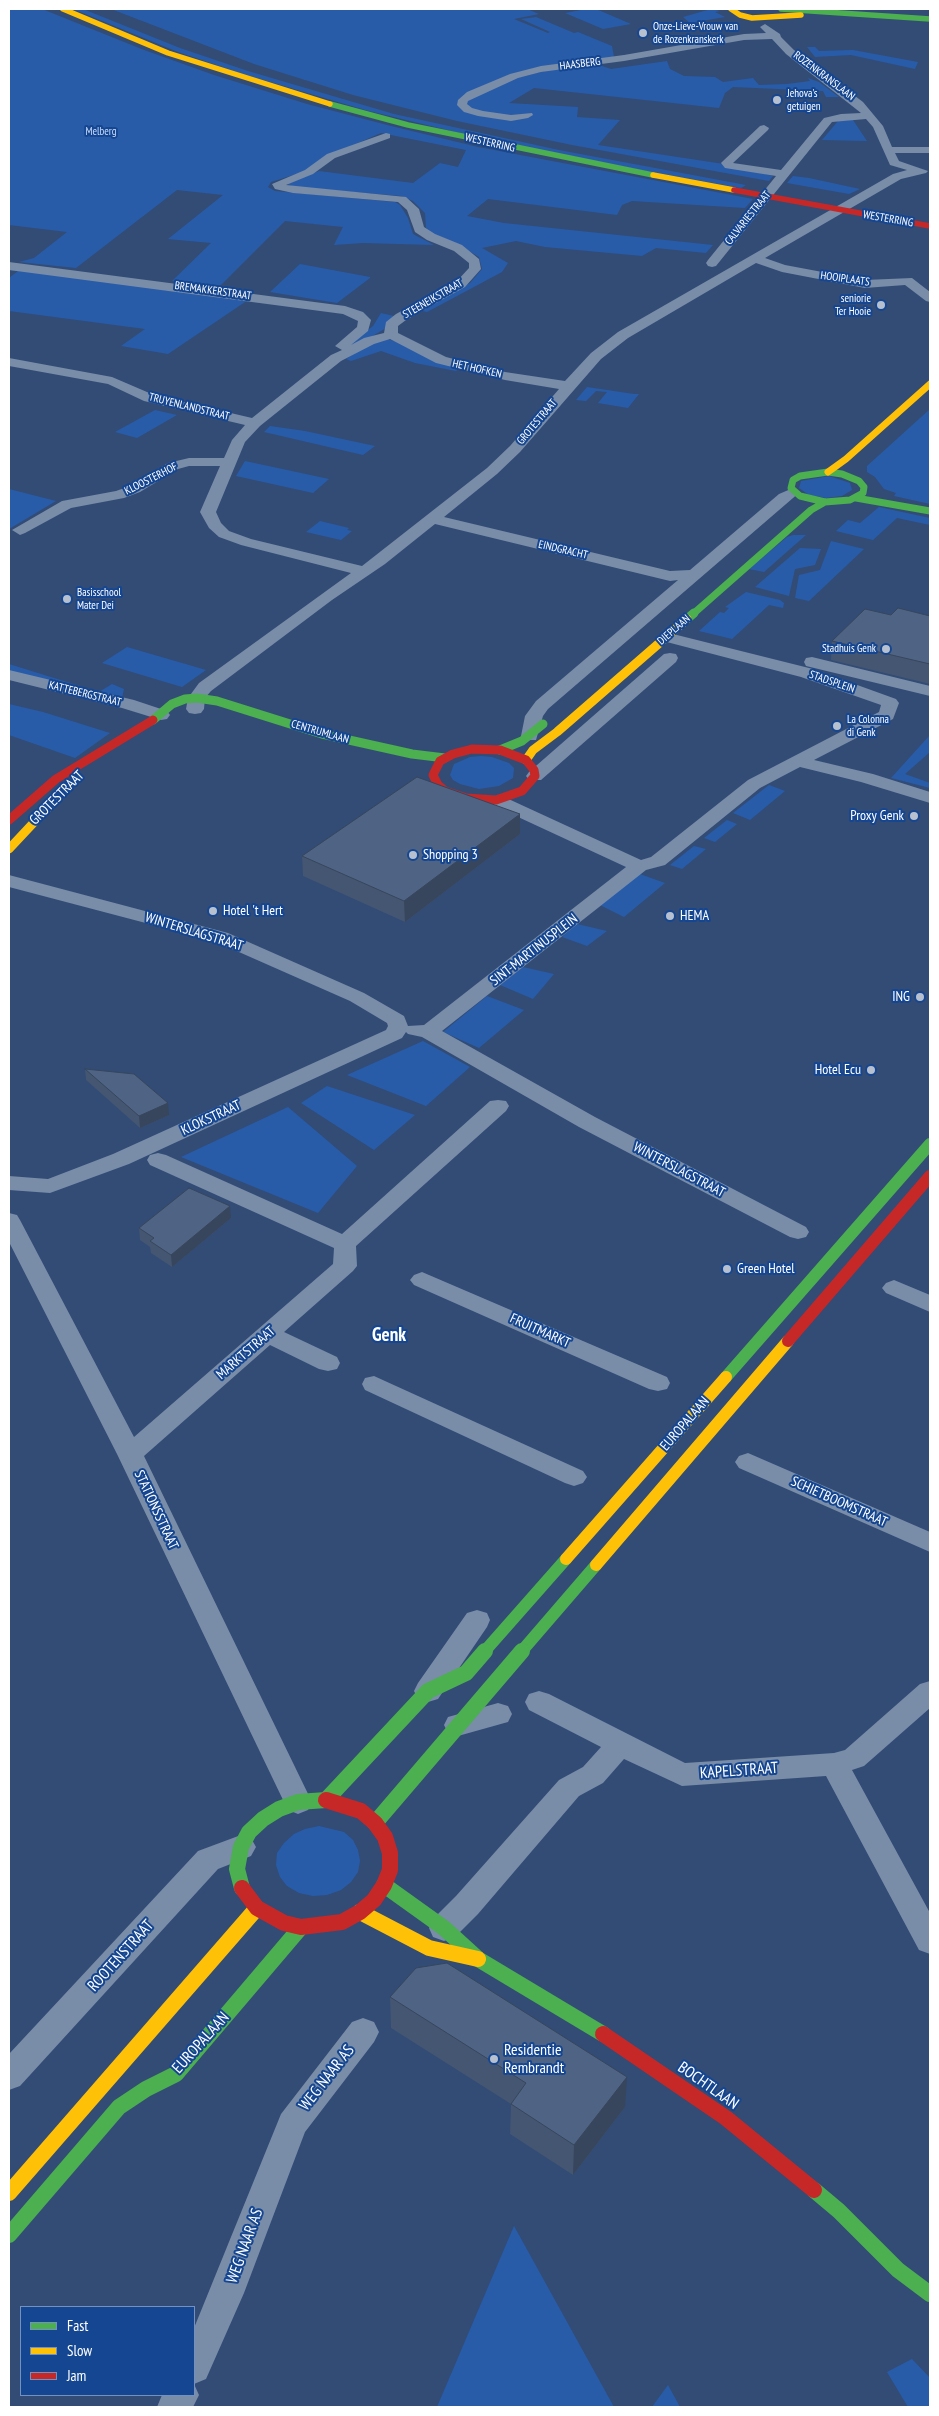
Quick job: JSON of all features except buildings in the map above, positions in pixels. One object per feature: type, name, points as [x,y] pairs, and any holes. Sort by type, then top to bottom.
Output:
[{"type":"main road","name":"WESTERRING","points":[[63,9],[168,52],[309,98],[408,124],[518,149],[930,226]]},
{"type":"main road","name":"WESTERRING","points":[[92,9],[174,43],[330,93],[493,133],[930,216]]},
{"type":"main road","name":"ROZENKRANSLAAN","points":[[734,9],[740,16],[752,18],[780,13],[930,19]]},
{"type":"main road","points":[[828,472],[846,459],[930,384]]},
{"type":"main road","points":[[880,444],[930,399]]},
{"type":"main road","points":[[796,498],[791,485],[800,476],[828,472],[855,472],[862,484],[860,494],[930,509]]},
{"type":"main road","name":"DIEPLAAN","points":[[796,498],[842,502],[860,494]]},
{"type":"main road","name":"DIEPLAAN","points":[[526,760],[533,750],[558,732],[811,510],[825,502]]},
{"type":"main road","name":"CENTRUMLAAN","points":[[196,703],[218,701],[340,738],[412,754],[445,758]]},
{"type":"main road","points":[[196,703],[213,712]]},
{"type":"main road","name":"GROTESTRAAT","points":[[9,822],[22,807],[56,780],[161,715],[196,703]]},
{"type":"main road","points":[[500,750],[530,736],[555,715]]},
{"type":"main road","name":"GROTESTRAAT","points":[[9,849],[34,821],[107,749]]},
{"type":"main road","name":"CENTRUMLAAN","points":[[526,760],[500,750],[472,749],[445,758],[428,770],[434,780],[445,791],[466,798],[496,800],[522,791],[530,784],[534,776]]},
{"type":"main road","points":[[526,760],[534,770],[534,776]]},
{"type":"main road","points":[[9,805],[22,807],[34,821]]},
{"type":"main road","points":[[9,822],[34,821]]},
{"type":"main road","name":"EUROPALAAN","points":[[326,1800],[428,1691],[466,1673],[930,1144]]},
{"type":"main road","name":"EUROPALAAN","points":[[375,1823],[930,1176]]},
{"type":"main road","points":[[289,1785],[326,1800],[353,1808],[375,1823],[385,1837],[390,1853],[390,1870],[384,1886],[374,1900],[360,1912],[342,1922],[322,1926],[301,1927],[284,1923],[257,1908],[242,1890],[237,1869],[241,1847],[249,1832],[263,1818],[279,1809],[289,1785]]},
{"type":"main road","name":"BOCHTLAAN","points":[[384,1886],[444,1928],[478,1959],[623,2046],[726,2118],[839,2212],[898,2270],[930,2294]]},
{"type":"main road","points":[[9,2193],[257,1908]]},
{"type":"main road","name":"BOCHTLAAN","points":[[360,1912],[429,1948],[478,1959]]},
{"type":"main road","name":"EUROPALAAN","points":[[9,2235],[119,2107],[146,2089],[176,2074],[301,1927]]},
{"type":"main road","name":"BOCHTLAAN","points":[[898,2270],[920,2301]]},
{"type":"street","points":[[777,36],[774,20],[780,13]]},
{"type":"street","name":"ROZENKRANSLAAN","points":[[752,18],[777,36],[790,52],[856,100],[878,126],[899,171]]},
{"type":"street","name":"HAASBERG","points":[[528,115],[511,118],[482,114],[468,110],[462,105],[463,100],[506,79],[541,69],[624,58],[744,36],[777,36]]},
{"type":"street","name":"CALVARIESTRAAT","points":[[712,264],[828,120],[841,117],[870,116]]},
{"type":"street","name":"CALVARIESTRAAT","points":[[764,128],[727,163],[729,166],[785,174]]},
{"type":"street","name":"STEENEIKSTRAAT","points":[[386,136],[331,156],[309,172],[278,184],[279,187],[293,190],[402,199],[413,209],[418,229],[430,237],[458,248],[475,262],[475,269],[461,284],[401,317],[391,325],[391,335]]},
{"type":"street","points":[[890,150],[930,150]]},
{"type":"street","name":"GROTESTRAAT","points":[[196,703],[205,687],[362,571],[380,561],[492,472],[512,452],[596,356],[623,335],[756,259],[899,171],[924,172]]},
{"type":"street","name":"HOOIPLAATS","points":[[756,259],[773,266],[799,272],[865,284],[908,281],[930,298]]},
{"type":"street","name":"BREMAKKERSTRAAT","points":[[9,266],[267,298],[345,310],[365,320],[363,328],[341,346],[336,358]]},
{"type":"street","points":[[362,571],[246,542],[224,534],[214,525],[208,512],[239,440],[255,423],[336,358],[369,340],[391,335]]},
{"type":"street","name":"HET HOFKEN","points":[[391,335],[441,360],[505,376],[568,386]]},
{"type":"street","name":"TRUYENLANDSTRAAT","points":[[9,362],[112,381],[149,398],[255,423]]},
{"type":"street","name":"KLOOSTERHOF","points":[[20,530],[67,504],[118,496],[135,489],[173,466],[189,462],[228,462]]},
{"type":"street","points":[[530,736],[534,716],[542,705],[784,496],[796,498]]},
{"type":"street","name":"EINDGRACHT","points":[[433,519],[670,576],[694,574]]},
{"type":"street","name":"STADSPLEIN","points":[[639,866],[658,861],[754,784],[800,762],[887,715],[890,703],[743,648],[693,638],[665,637]]},
{"type":"street","points":[[743,648],[930,691]]},
{"type":"street","points":[[534,776],[670,658],[650,651]]},
{"type":"street","name":"KATTEBERGSTRAAT","points":[[9,675],[128,704],[161,715]]},
{"type":"street","points":[[800,762],[867,778],[930,798]]},
{"type":"street","name":"CENTRUMLAAN","points":[[496,800],[639,866]]},
{"type":"street","name":"SINT-MARTINUSPLEIN","points":[[428,1032],[639,866]]},
{"type":"street","name":"WINTERSLAGSTRAAT","points":[[9,881],[221,937],[307,973],[357,997],[398,1023],[428,1032],[561,1107],[798,1232]]},
{"type":"street","name":"KLOKSTRAAT","points":[[9,1183],[29,1186],[50,1186],[121,1159],[396,1034],[398,1023]]},
{"type":"street","points":[[158,1160],[345,1244],[498,1106]]},
{"type":"street","name":"STATIONSSTRAAT","points":[[9,1220],[130,1454],[289,1785]]},
{"type":"street","name":"MARKTSTRAAT","points":[[130,1454],[345,1266],[345,1244]]},
{"type":"street","name":"FRUITMARKT","points":[[422,1280],[658,1383]]},
{"type":"street","points":[[894,1288],[930,1304]]},
{"type":"street","points":[[268,1334],[328,1363]]},
{"type":"street","points":[[374,1384],[568,1474]]},
{"type":"street","name":"SCHIETBOOMSTRAAT","points":[[748,1462],[930,1543]]},
{"type":"street","name":"EUROPALAAN","points":[[428,1691],[477,1620]]},
{"type":"street","name":"KAPELSTRAAT","points":[[539,1702],[682,1775],[834,1764],[854,1758],[930,1692]]},
{"type":"street","points":[[458,1725],[498,1714]]},
{"type":"street","points":[[444,1928],[467,1905],[569,1788],[593,1775],[621,1743]]},
{"type":"street","points":[[834,1764],[930,1941]]},
{"type":"street","name":"ROOTENSTRAAT","points":[[9,2076],[208,1860],[241,1847]]},
{"type":"street","name":"WEG NAAR AS","points":[[195,2365],[227,2293],[292,2124],[363,2032]]},
{"type":"green space","name":"Melberg","points":[[9,9],[42,9],[144,50],[214,75],[307,104],[391,126],[478,147],[753,199],[745,208],[632,201],[622,205],[617,215],[488,199],[467,216],[504,223],[713,245],[706,253],[656,248],[642,256],[545,247],[516,241],[482,248],[508,263],[502,272],[427,312],[418,310],[470,283],[482,269],[479,257],[464,248],[436,237],[426,228],[425,213],[413,201],[401,196],[293,187],[287,184],[319,171],[413,183],[440,163],[458,167],[466,150],[381,133],[328,156],[306,171],[271,182],[268,187],[275,191],[395,202],[400,205],[408,218],[413,234],[434,245],[363,243],[334,245],[343,227],[285,221],[220,286],[172,281],[211,243],[168,239],[223,195],[177,190],[76,268],[19,262],[34,258],[67,232],[9,225]]},
{"type":"green space","points":[[73,9],[83,9],[180,48],[248,71],[394,114],[559,150],[746,185],[741,188],[596,162],[472,136],[365,110],[243,74],[178,52]]},
{"type":"green space","points":[[111,9],[527,9],[539,14],[514,19],[548,33],[550,32],[521,19],[536,17],[574,33],[578,32],[612,46],[614,57],[557,65],[521,77],[549,70],[599,65],[611,69],[667,61],[670,69],[684,76],[715,77],[723,82],[753,78],[759,85],[787,84],[810,81],[808,78],[819,82],[839,97],[826,97],[823,91],[733,87],[725,93],[719,108],[534,88],[509,103],[578,107],[577,117],[620,120],[598,145],[724,164],[773,176],[769,181],[572,145],[457,121],[353,95],[254,64]]},
{"type":"green space","points":[[596,9],[631,24],[603,29],[565,13]]},
{"type":"green space","points":[[711,9],[720,11],[715,12],[725,17],[690,23],[683,17]]},
{"type":"green space","points":[[807,47],[815,47],[819,51],[853,50],[918,62],[915,69],[851,55],[815,57]]},
{"type":"green space","points":[[853,120],[867,141],[822,140],[838,121]]},
{"type":"green space","points":[[793,176],[860,189],[849,194],[787,183]]},
{"type":"green space","points":[[300,264],[370,278],[337,303],[270,292]]},
{"type":"green space","points":[[9,268],[251,298],[168,354],[121,346],[145,329],[9,311],[9,278],[18,271],[9,270]]},
{"type":"green space","points":[[381,313],[394,316],[386,328],[354,347],[347,346],[373,326]]},
{"type":"green space","points":[[388,339],[460,367],[456,371],[415,363],[381,351],[351,361],[346,359],[375,340]]},
{"type":"green space","points":[[587,387],[639,394],[628,408],[598,403],[607,392],[596,391],[586,401],[576,400]]},
{"type":"green space","points":[[930,409],[930,504],[894,496],[896,493],[884,489],[875,477],[867,472],[867,466]]},
{"type":"green space","points":[[155,410],[177,415],[137,438],[115,432]]},
{"type":"green space","points":[[270,426],[305,431],[375,446],[363,455],[264,432]]},
{"type":"green space","points":[[245,461],[329,479],[313,493],[236,476]]},
{"type":"green space","points":[[829,476],[850,483],[852,490],[842,496],[826,498],[809,495],[799,488],[801,481]]},
{"type":"green space","points":[[9,489],[56,501],[9,529]]},
{"type":"green space","points":[[879,507],[930,518],[930,525],[897,518],[873,540],[836,531],[848,520],[860,523]]},
{"type":"green space","points":[[320,521],[349,528],[347,530],[352,531],[341,540],[306,532]]},
{"type":"green space","points":[[806,535],[764,572],[749,569],[787,537]]},
{"type":"green space","points":[[831,541],[864,549],[809,601],[795,598],[799,575],[820,570]]},
{"type":"green space","points":[[800,548],[821,549],[815,565],[795,569],[789,596],[755,587]]},
{"type":"green space","points":[[746,592],[780,600],[784,603],[783,608],[769,605],[732,639],[699,631],[720,612],[724,613],[729,608],[725,607]]},
{"type":"green space","points":[[127,647],[206,670],[182,687],[102,663]]},
{"type":"green space","points":[[9,664],[99,692],[112,684],[124,689],[122,698],[12,673],[9,672]]},
{"type":"green space","points":[[9,704],[43,712],[110,733],[75,758],[9,735]]},
{"type":"green space","points":[[930,735],[930,752],[905,774],[930,783],[930,788],[891,778]]},
{"type":"green space","points":[[470,757],[492,757],[509,763],[514,768],[513,778],[499,786],[479,789],[453,780],[450,775],[454,764]]},
{"type":"green space","points":[[769,785],[785,791],[750,820],[733,813]]},
{"type":"green space","points":[[727,820],[737,824],[715,842],[704,838]]},
{"type":"green space","points":[[694,846],[706,849],[682,869],[670,865]]},
{"type":"green space","points":[[637,873],[665,883],[624,917],[600,905]]},
{"type":"green space","points":[[577,924],[607,931],[587,946],[562,937]]},
{"type":"green space","points":[[523,967],[554,974],[533,999],[500,985]]},
{"type":"green space","points":[[487,996],[524,1010],[479,1048],[443,1032]]},
{"type":"green space","points":[[423,1041],[470,1067],[426,1106],[347,1075]]},
{"type":"green space","points":[[327,1086],[415,1115],[374,1150],[301,1103]]},
{"type":"green space","points":[[288,1107],[357,1166],[318,1213],[181,1157]]},
{"type":"green space","points":[[319,1826],[344,1832],[353,1840],[358,1850],[360,1861],[358,1872],[351,1882],[341,1890],[327,1895],[313,1896],[299,1893],[287,1886],[280,1877],[276,1865],[277,1853],[294,1834]]},
{"type":"green space","points":[[514,2226],[614,2407],[437,2407]]},
{"type":"green space","points":[[912,2359],[930,2378],[930,2407],[908,2407],[887,2372]]},
{"type":"green space","points":[[668,2385],[680,2407],[652,2407]]},
{"type":"traffic: fast","points":[[781,9],[930,19]]},
{"type":"traffic: fast","points":[[330,104],[408,125],[653,175]]},
{"type":"traffic: fast","points":[[828,472],[842,474],[859,481],[864,487],[863,493],[850,500],[825,502],[800,496],[791,488],[793,480],[800,476],[828,472]]},
{"type":"traffic: fast","points":[[856,498],[930,511]]},
{"type":"traffic: fast","points":[[687,619],[811,510],[825,502]]},
{"type":"traffic: fast","points":[[153,720],[172,704],[185,699],[197,698],[217,701],[322,734],[412,754],[445,758]]},
{"type":"traffic: fast","points":[[500,750],[522,741],[543,724]]},
{"type":"traffic: fast","points":[[726,1377],[930,1144]]},
{"type":"traffic: fast","points":[[326,1800],[428,1691],[466,1673],[566,1559]]},
{"type":"traffic: fast","points":[[375,1823],[596,1565]]},
{"type":"traffic: fast","points":[[242,1888],[237,1869],[241,1847],[249,1832],[263,1819],[279,1809],[298,1802],[326,1800]]},
{"type":"traffic: fast","points":[[384,1885],[444,1928],[478,1959],[603,2034]]},
{"type":"traffic: fast","points":[[9,2235],[119,2107],[146,2089],[176,2074],[301,1927]]},
{"type":"traffic: fast","points":[[814,2190],[839,2211],[898,2270],[930,2294]]},
{"type":"traffic: slow","points":[[63,9],[168,53],[330,104]]},
{"type":"traffic: slow","points":[[731,9],[740,15],[752,18],[801,15]]},
{"type":"traffic: slow","points":[[653,175],[734,190]]},
{"type":"traffic: slow","points":[[828,472],[846,459],[930,384]]},
{"type":"traffic: slow","points":[[526,760],[533,750],[557,732],[687,619]]},
{"type":"traffic: slow","points":[[9,849],[53,802]]},
{"type":"traffic: slow","points":[[596,1565],[788,1341]]},
{"type":"traffic: slow","points":[[566,1559],[726,1377]]},
{"type":"traffic: slow","points":[[9,2193],[257,1908]]},
{"type":"traffic: slow","points":[[360,1912],[429,1948],[478,1959]]},
{"type":"traffic: jam","points":[[734,190],[930,226]]},
{"type":"traffic: jam","points":[[9,820],[56,779],[153,720]]},
{"type":"traffic: jam","points":[[472,749],[500,750],[526,760],[534,770],[535,776],[522,791],[496,800],[466,798],[445,791],[438,785],[433,775],[440,761],[453,754],[472,749]]},
{"type":"traffic: jam","points":[[788,1341],[930,1176]]},
{"type":"traffic: jam","points":[[242,1888],[257,1908],[284,1923],[301,1927],[342,1922],[360,1912],[374,1900],[384,1885],[390,1870],[390,1853],[385,1837],[375,1823],[361,1811],[326,1800]]},
{"type":"traffic: jam","points":[[603,2034],[726,2118],[814,2190]]},
{"type":"place","name":"Onze-Lieve-Vrouw van de Rozenkranskerk","points":[[643,33]]},
{"type":"place","name":"Jehova's getuigen","points":[[777,100]]},
{"type":"place","name":"seniorie Ter Hooie","points":[[881,305]]},
{"type":"place","name":"Basisschool Mater Dei","points":[[67,599]]},
{"type":"place","name":"Stadhuis Genk","points":[[886,649]]},
{"type":"place","name":"La Colonna di Genk","points":[[837,726]]},
{"type":"place","name":"Proxy Genk","points":[[914,816]]},
{"type":"place","name":"Shopping 3","points":[[413,855]]},
{"type":"place","name":"Hotel 't Hert","points":[[213,911]]},
{"type":"place","name":"HEMA","points":[[670,916]]},
{"type":"place","name":"ING","points":[[920,997]]},
{"type":"place","name":"Hotel Ecu","points":[[871,1070]]},
{"type":"place","name":"Green Hotel","points":[[727,1269]]},
{"type":"place","name":"Residentie Rembrandt","points":[[494,2059]]},
{"type":"district","name":"Genk","points":[[389,1336]]}]
